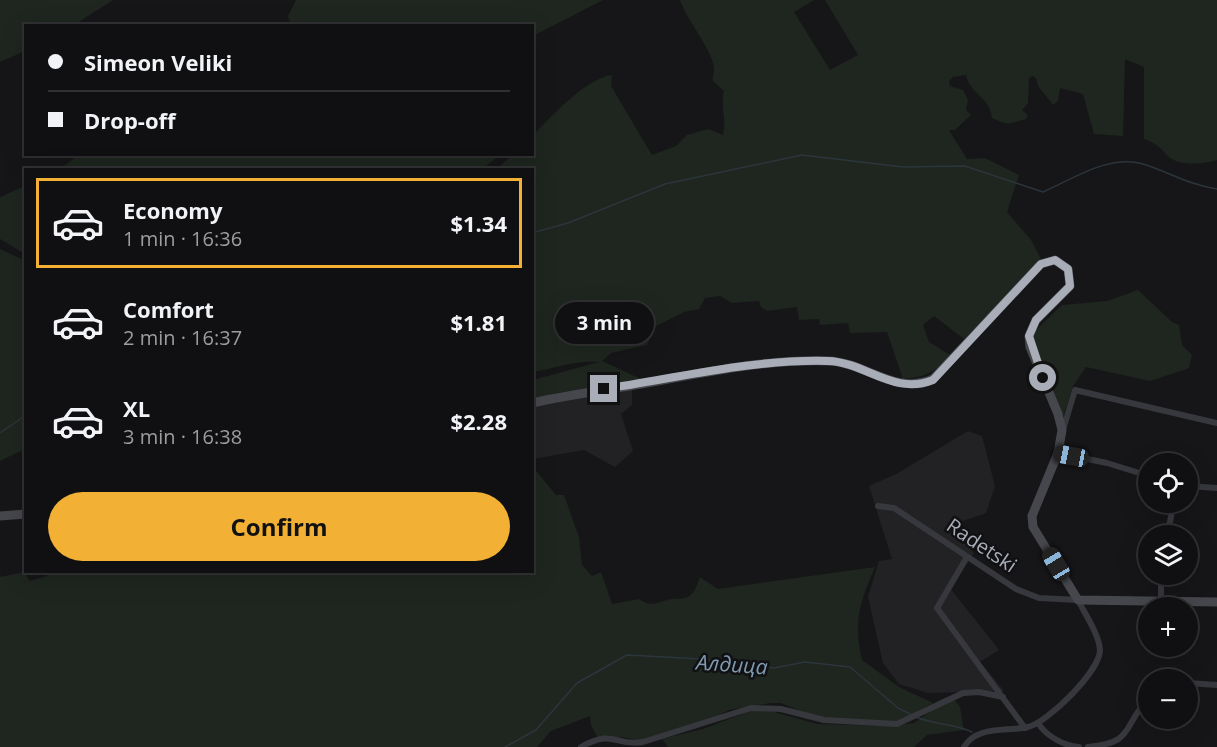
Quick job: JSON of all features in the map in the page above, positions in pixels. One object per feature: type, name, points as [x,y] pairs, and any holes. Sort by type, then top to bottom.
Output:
[{"type":"street","points":[[534,403],[698,372],[801,361],[843,363],[902,385],[924,383],[933,380],[1041,264],[1052,260],[1059,262],[1070,272],[1070,286],[1036,320],[1029,336],[1030,347],[1058,414],[1062,430]]},
{"type":"street","points":[[964,747],[970,739],[982,734],[1025,728],[1038,723],[1064,703],[1099,654],[1099,645],[1078,600],[1032,522],[1058,453],[1062,430],[1075,390],[1217,423]]},
{"type":"street","points":[[1058,453],[1107,463],[1138,473]]},
{"type":"street","points":[[1198,487],[1217,488]]},
{"type":"street","name":"Radetski","points":[[878,506],[894,508],[1016,589],[1039,598],[1138,601]]},
{"type":"street","points":[[0,516],[24,514]]},
{"type":"street","points":[[968,557],[937,608],[1025,728]]},
{"type":"street","name":"Radetski","points":[[1198,602],[1217,602]]},
{"type":"street","points":[[1198,684],[1217,685]]},
{"type":"street","points":[[581,747],[603,737],[626,743],[643,742],[751,708],[781,709],[824,720],[897,724],[963,693],[980,692],[1003,698]]},
{"type":"street","points":[[1088,747],[1114,743],[1122,738],[1138,714]]},
{"type":"street","points":[[1038,723],[1047,734],[1058,741],[1079,747]]},
{"type":"shaded area","points":[[0,0],[113,0],[76,24],[24,24],[24,51],[0,62]]},
{"type":"shaded area","points":[[296,0],[603,0],[534,35],[534,24],[291,24],[288,16]]},
{"type":"shaded area","points":[[680,0],[814,0],[794,12],[830,70],[858,55],[825,0],[1217,0],[1217,160],[1205,163],[1177,161],[1171,159],[1157,145],[1144,139],[1144,67],[1125,59],[1123,136],[1094,134],[1083,94],[1060,88],[1058,101],[1053,105],[1038,86],[1036,78],[1032,76],[1029,78],[1028,103],[1022,110],[1028,115],[1026,119],[1009,123],[992,118],[988,105],[971,87],[966,75],[953,77],[949,81],[950,86],[963,90],[968,100],[966,110],[971,115],[955,130],[949,130],[967,159],[985,158],[1019,175],[1007,212],[1031,240],[1041,259],[964,339],[934,316],[923,325],[929,342],[950,355],[935,370],[918,377],[903,379],[887,332],[850,333],[848,323],[820,325],[819,319],[799,320],[797,307],[767,311],[761,307],[759,301],[732,303],[720,296],[705,298],[699,309],[684,312],[648,330],[650,338],[647,345],[611,353],[602,361],[641,379],[534,400],[534,380],[599,362],[574,363],[534,372],[534,168],[498,168],[511,156],[534,156],[534,134],[580,91],[591,83],[612,75],[611,86],[652,155],[676,146],[687,135],[708,129],[723,135],[724,91],[713,81],[712,60]]},
{"type":"shaded area","points":[[77,156],[499,156],[484,168],[61,168]]},
{"type":"shaded area","points":[[24,187],[24,253],[0,239],[0,197]]},
{"type":"shaded area","points":[[0,249],[24,260],[24,449],[0,461]]},
{"type":"shaded area","points":[[1138,290],[1172,322],[1179,325],[1182,345],[1192,355],[1189,368],[1150,381],[1086,367],[1073,386],[1063,417],[1035,351],[1033,333],[1062,305],[1107,301]]},
{"type":"shaded area","points":[[632,389],[632,405],[621,414],[633,451],[615,467],[584,450],[534,459],[534,402]]},
{"type":"shaded area","points":[[968,431],[982,436],[995,486],[986,513],[948,526],[974,553],[950,588],[999,650],[980,662],[1004,691],[928,693],[899,684],[883,663],[868,597],[879,561],[892,559],[869,486],[898,473]]},
{"type":"shaded area","points":[[534,468],[556,495],[564,495],[579,537],[582,565],[592,576],[601,572],[612,604],[639,599],[648,604],[656,604],[686,598],[694,591],[700,577],[718,589],[875,567],[865,591],[858,623],[862,660],[899,687],[933,703],[902,720],[890,722],[815,717],[781,703],[771,703],[729,710],[702,723],[643,741],[621,737],[599,740],[591,725],[590,716],[551,731],[537,747],[0,747],[0,577],[24,572],[30,581],[47,576],[47,573],[534,573]]},
{"type":"shaded area","points":[[952,696],[960,707],[964,730],[927,735],[914,747],[668,747],[662,739],[703,729],[750,711],[767,710],[817,724],[890,726],[914,723]]},
{"type":"waterway","points":[[534,232],[568,223],[665,184],[802,155],[903,167],[965,166],[1043,192],[1092,169],[1117,162],[1130,162],[1143,164],[1197,185],[1217,189]]},
{"type":"waterway","points":[[0,433],[24,416]]},
{"type":"waterway","name":"Алдица","points":[[505,747],[536,730],[577,683],[627,655],[701,659],[774,668],[805,662],[850,667],[898,708],[912,715]]},
{"type":"waterway","name":"Алдица","points":[[916,717],[972,732]]},
{"type":"route","points":[[604,389],[757,364],[816,361],[843,363],[902,385],[913,386],[924,383],[933,380],[1030,274],[1044,262],[1055,260],[1063,263],[1070,272],[1070,286],[1036,320],[1029,336],[1030,347],[1043,378]]}]
